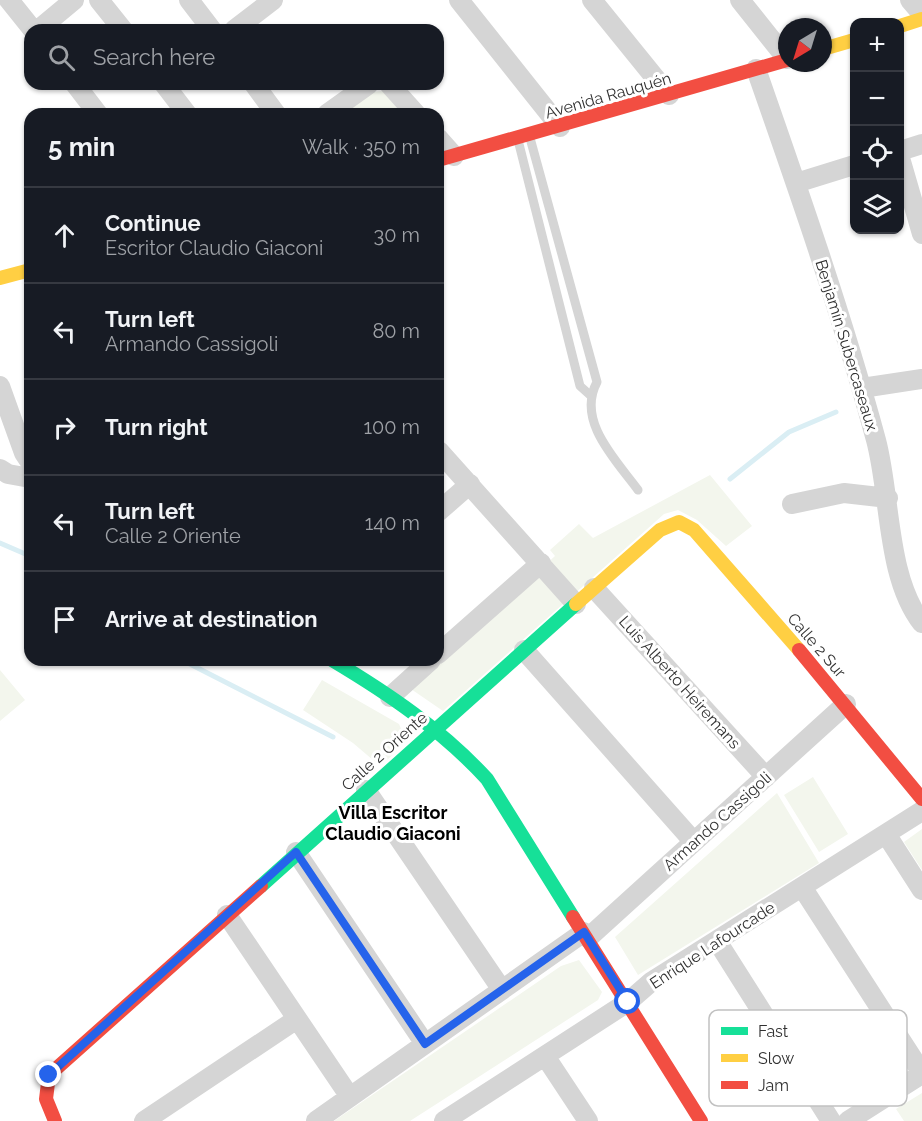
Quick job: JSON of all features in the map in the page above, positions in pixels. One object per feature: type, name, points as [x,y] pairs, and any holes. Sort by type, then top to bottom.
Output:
[{"type":"street","points":[[9,0],[28,24]]},
{"type":"street","points":[[45,24],[74,0]]},
{"type":"street","points":[[99,0],[118,24]]},
{"type":"street","points":[[189,0],[207,24]]},
{"type":"street","points":[[242,24],[273,0]]},
{"type":"street","points":[[459,0],[560,127]]},
{"type":"street","points":[[592,0],[669,95]]},
{"type":"street","points":[[740,0],[778,48]]},
{"type":"street","points":[[910,0],[922,14]]},
{"type":"street","points":[[904,25],[922,19]]},
{"type":"street","points":[[832,46],[850,41]]},
{"type":"street","name":"Avenida Rauquén","points":[[446,158],[560,127],[778,62]]},
{"type":"street","name":"Benjamín Subercaseaux","points":[[756,69],[796,183],[862,388],[883,466],[892,545],[900,576],[922,623]]},
{"type":"street","points":[[80,90],[93,108]]},
{"type":"street","points":[[169,90],[182,108]]},
{"type":"street","points":[[258,90],[272,108]]},
{"type":"street","points":[[335,108],[361,90]]},
{"type":"street","points":[[394,90],[411,108]]},
{"type":"street","points":[[904,150],[922,144]]},
{"type":"street","points":[[796,183],[850,167]]},
{"type":"street","points":[[904,172],[922,234]]},
{"type":"street","points":[[0,278],[24,272]]},
{"type":"street","points":[[862,388],[922,379]]},
{"type":"street","points":[[0,387],[24,453]]},
{"type":"street","points":[[444,455],[576,604]]},
{"type":"street","points":[[0,469],[8,474],[24,477]]},
{"type":"street","points":[[444,507],[470,484]]},
{"type":"street","points":[[792,504],[844,493],[888,498]]},
{"type":"street","name":"Calle 2 Oriente","points":[[55,1121],[46,1108],[44,1090],[49,1075],[435,728],[660,530],[679,522]]},
{"type":"street","name":"Calle 2 Sur","points":[[679,522],[694,530],[846,704],[922,799]]},
{"type":"street","points":[[444,649],[541,563]]},
{"type":"street","name":"Luis Alberto Heiremans","points":[[594,588],[766,777]]},
{"type":"street","points":[[524,650],[694,842]]},
{"type":"street","points":[[341,666],[435,728],[471,759],[487,779],[701,1121]]},
{"type":"street","points":[[390,697],[424,666]]},
{"type":"street","name":"Armando Cassigoli","points":[[316,1121],[502,990],[586,935],[694,842],[846,704]]},
{"type":"street","points":[[366,790],[502,990]]},
{"type":"street","name":"Enrique Lafourcade","points":[[444,1121],[474,1113],[545,1056],[628,1002],[651,982],[922,811]]},
{"type":"street","points":[[886,834],[922,890]]},
{"type":"street","points":[[296,852],[425,1044]]},
{"type":"street","points":[[802,887],[881,1010]]},
{"type":"street","points":[[227,915],[350,1097]]},
{"type":"street","points":[[717,941],[761,1010]]},
{"type":"street","points":[[144,1121],[297,1019]]},
{"type":"street","points":[[907,1051],[922,1074],[907,1084]]},
{"type":"street","points":[[545,1056],[588,1121]]},
{"type":"street","points":[[822,1106],[831,1121]]},
{"type":"street","points":[[848,1121],[872,1106]]},
{"type":"lane","points":[[523,137],[579,312],[597,382],[590,395]]},
{"type":"lane","points":[[523,137],[580,386],[590,395],[598,437],[638,490]]},
{"type":"lane","points":[[557,290],[572,286]]},
{"type":"lane","points":[[564,316],[579,312]]},
{"type":"shaded area","points":[[384,91],[397,108],[348,108],[372,92]]},
{"type":"shaded area","points":[[710,475],[752,526],[726,546],[697,520],[678,510],[664,514],[443,711],[411,689],[436,666],[444,666],[444,659],[555,556],[550,550],[579,524],[593,538]]},
{"type":"shaded area","points":[[0,670],[25,700],[0,721]]},
{"type":"shaded area","points":[[322,680],[399,724],[402,738],[399,748],[380,766],[353,743],[303,710]]},
{"type":"shaded area","points":[[813,777],[848,834],[819,852],[784,795]]},
{"type":"shaded area","points":[[777,793],[819,863],[638,975],[615,937]]},
{"type":"shaded area","points":[[922,829],[922,870],[904,842]]},
{"type":"shaded area","points":[[579,960],[602,992],[598,1000],[410,1121],[334,1121],[561,966]]},
{"type":"shaded area","points":[[922,1093],[922,1121],[904,1121],[896,1109],[907,1106],[907,1102]]},
{"type":"waterway","points":[[730,479],[789,432],[836,412]]},
{"type":"waterway","points":[[0,543],[24,553]]},
{"type":"waterway","points":[[194,666],[333,737]]},
{"type":"traffic: fast","points":[[261,886],[576,604]]},
{"type":"traffic: fast","points":[[342,666],[414,714],[470,761],[487,779],[573,917]]},
{"type":"traffic: slow","points":[[904,25],[922,19]]},
{"type":"traffic: slow","points":[[832,46],[850,41]]},
{"type":"traffic: slow","points":[[0,278],[24,272]]},
{"type":"traffic: slow","points":[[576,604],[660,530],[679,522],[694,530],[799,650]]},
{"type":"traffic: jam","points":[[444,158],[778,63]]},
{"type":"traffic: jam","points":[[799,650],[922,799]]},
{"type":"traffic: jam","points":[[55,1121],[46,1099],[49,1075],[261,886]]},
{"type":"traffic: jam","points":[[573,917],[701,1121]]},
{"type":"district","name":"Villa Escritor Claudio Giaconi","points":[[393,823]]},
{"type":"route","points":[[49,1075],[296,852],[425,1044],[584,932],[628,1002]]}]
